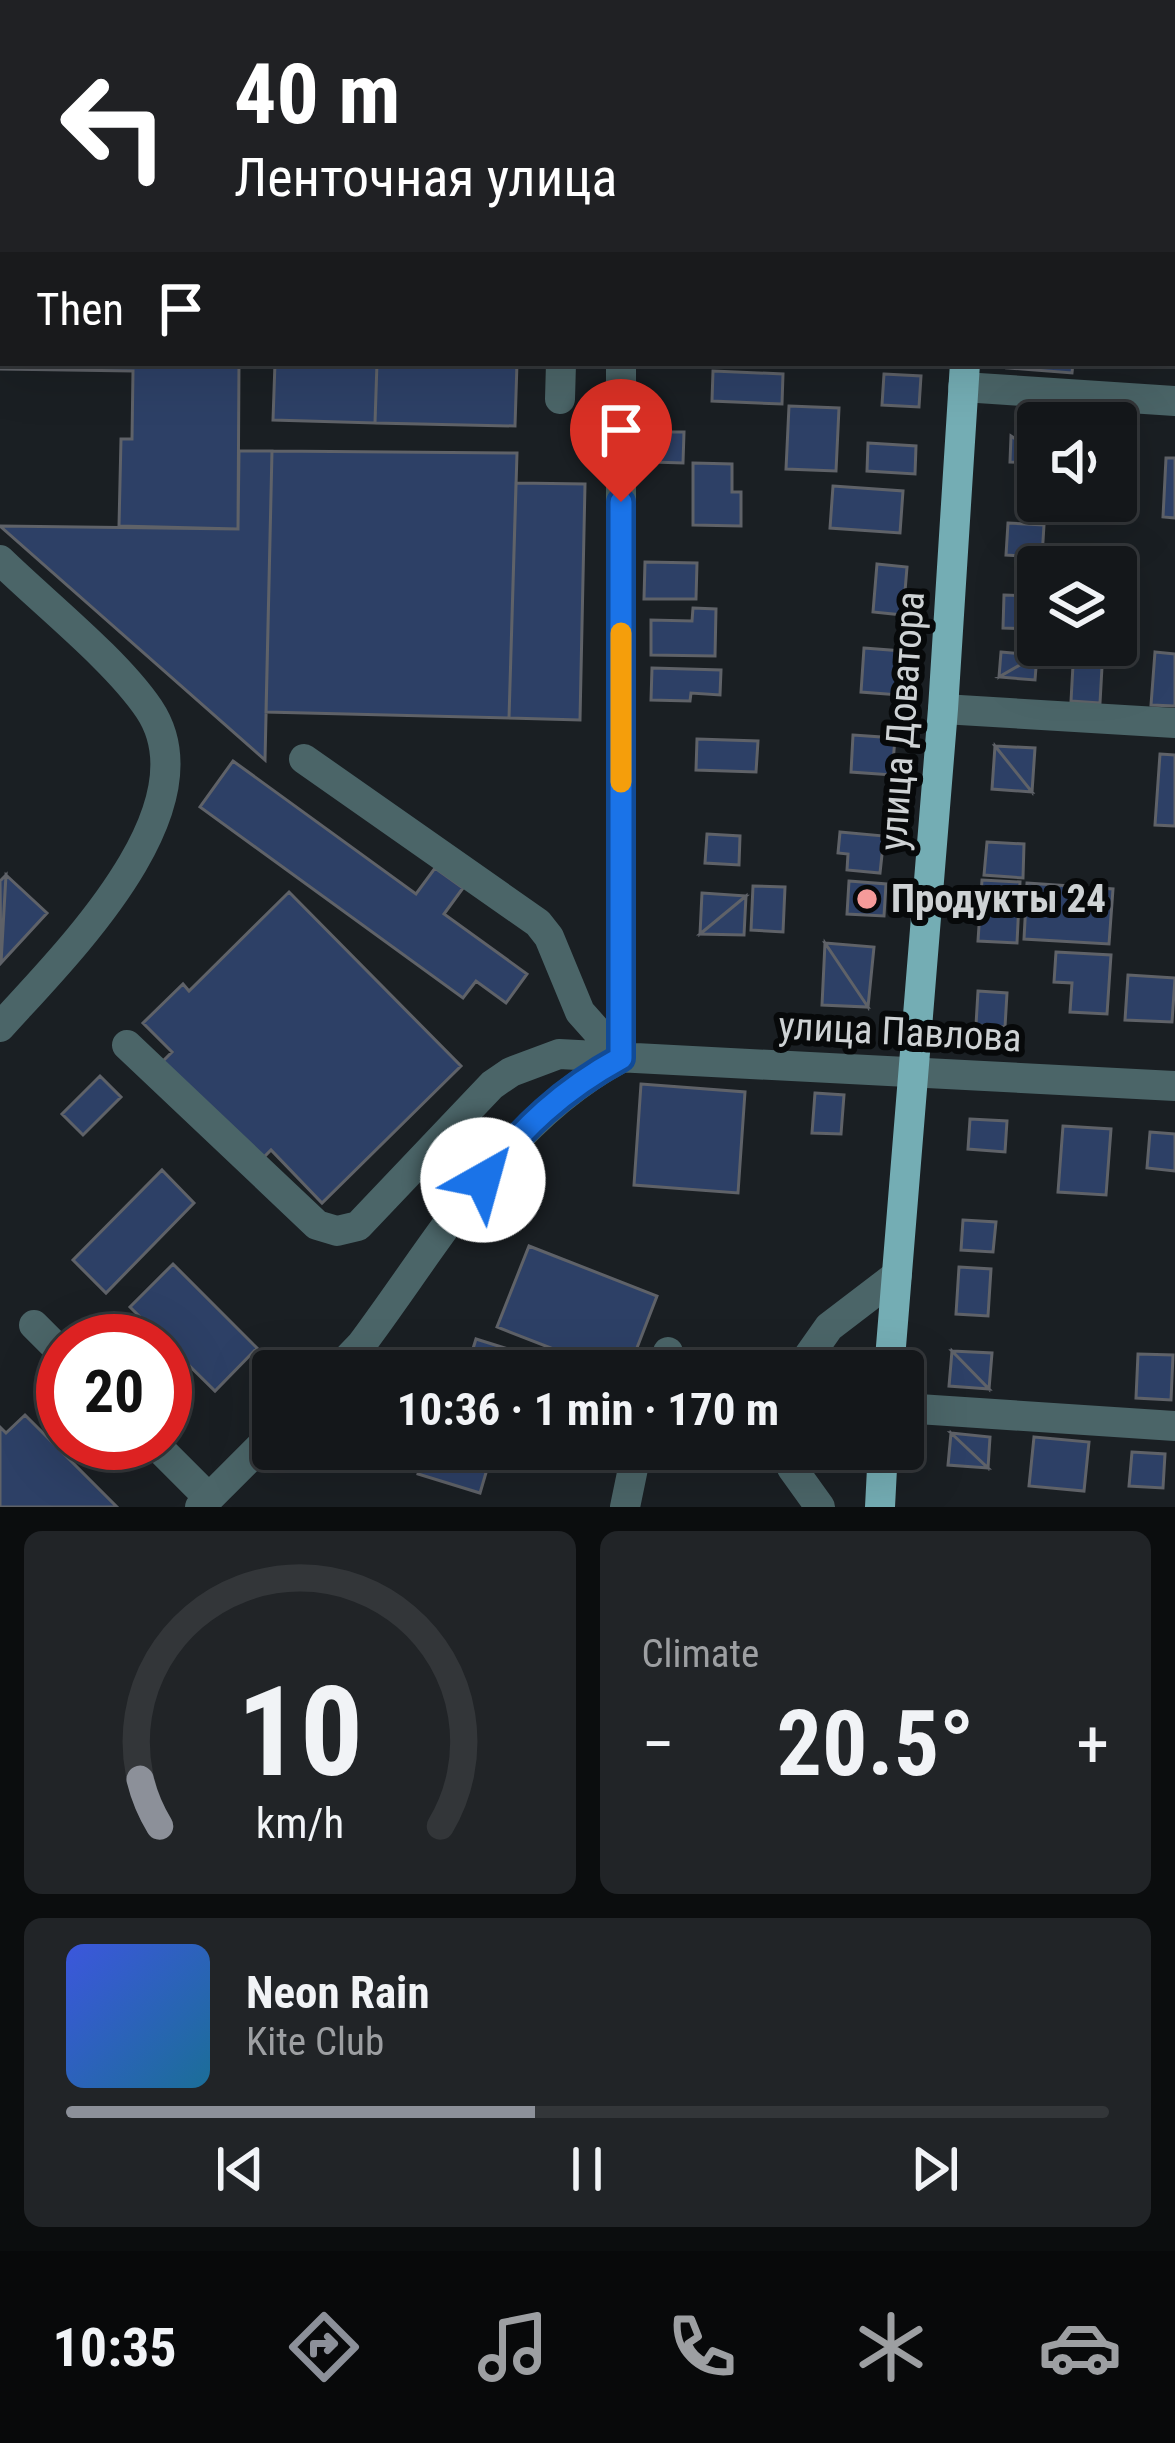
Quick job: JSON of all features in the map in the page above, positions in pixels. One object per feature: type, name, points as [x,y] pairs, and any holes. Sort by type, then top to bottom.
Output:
[{"type":"main road","name":"улица Доватора","points":[[891,1350],[943,709],[964,375]]},
{"type":"main road","points":[[880,1507],[883,1470]]},
{"type":"street","points":[[560,399],[561,366]]},
{"type":"street","points":[[621,366],[621,1058]]},
{"type":"street","points":[[964,375],[1175,401]]},
{"type":"street","points":[[0,560],[150,710],[161,735],[164,763],[150,829],[106,909],[0,1026]]},
{"type":"street","points":[[943,709],[1175,723]]},
{"type":"street","points":[[304,759],[538,923],[550,937],[580,1012],[621,1058]]},
{"type":"street","name":"улица Павлова","points":[[127,1045],[317,1226],[337,1232],[358,1226],[492,1085],[511,1072],[560,1054],[1175,1086]]},
{"type":"street","points":[[357,1350],[530,1122],[584,1078],[621,1058]]},
{"type":"street","points":[[813,1350],[829,1327],[897,1275]]},
{"type":"street","points":[[924,1409],[1175,1426]]},
{"type":"street","points":[[177,1470],[205,1503],[252,1455]]},
{"type":"street","points":[[625,1507],[633,1470]]},
{"type":"street","points":[[793,1470],[820,1507]]},
{"type":"building","points":[[239,366],[238,529],[119,526],[121,439],[132,439],[133,371],[0,369]]},
{"type":"building","points":[[275,366],[377,366],[375,423],[273,420]]},
{"type":"building","points":[[377,366],[517,366],[515,426],[375,423]]},
{"type":"building","points":[[1012,366],[1073,366],[1072,373]]},
{"type":"building","points":[[713,371],[783,374],[782,404],[712,401]]},
{"type":"building","points":[[884,374],[921,376],[919,407],[882,405]]},
{"type":"building","points":[[789,406],[839,408],[836,471],[786,469]]},
{"type":"building","points":[[654,432],[684,432],[683,463],[653,462]]},
{"type":"building","points":[[1011,436],[1017,440],[1017,462],[1010,462]]},
{"type":"building","points":[[868,443],[916,446],[915,474],[867,471]]},
{"type":"building","points":[[239,451],[272,451],[265,760],[0,526],[238,529]]},
{"type":"building","points":[[272,451],[517,453],[509,718],[266,712]]},
{"type":"building","points":[[1166,458],[1175,458],[1175,518],[1163,517]]},
{"type":"building","points":[[693,463],[732,464],[732,492],[741,492],[741,526],[693,525]]},
{"type":"building","points":[[516,483],[585,484],[580,720],[509,718]]},
{"type":"building","points":[[833,486],[903,491],[900,533],[830,528]]},
{"type":"building","points":[[1008,523],[1044,525],[1043,546],[1017,546],[1017,556],[1006,555]]},
{"type":"building","points":[[645,562],[697,563],[696,599],[644,599]]},
{"type":"building","points":[[877,564],[907,567],[903,615],[873,612]]},
{"type":"building","points":[[1004,595],[1017,595],[1017,628],[1003,628]]},
{"type":"building","points":[[693,608],[716,609],[715,656],[651,655],[651,620],[692,621]]},
{"type":"building","points":[[864,648],[902,651],[899,695],[861,692]]},
{"type":"building","points":[[1001,652],[1017,653],[1018,666],[999,677]]},
{"type":"building","points":[[1155,652],[1175,654],[1175,706],[1151,705]]},
{"type":"building","points":[[1018,666],[1036,666],[1035,680],[999,677]]},
{"type":"building","points":[[1073,666],[1102,667],[1100,703],[1071,701]]},
{"type":"building","points":[[652,668],[721,670],[720,695],[691,693],[690,701],[651,700]]},
{"type":"building","points":[[853,735],[895,738],[892,775],[851,772]]},
{"type":"building","points":[[697,739],[758,741],[756,772],[696,770]]},
{"type":"building","points":[[995,746],[1032,792],[992,789]]},
{"type":"building","points":[[995,746],[1035,748],[1032,792]]},
{"type":"building","points":[[1160,754],[1175,755],[1175,826],[1155,825]]},
{"type":"building","points":[[233,761],[416,894],[435,868],[463,888],[444,914],[527,974],[506,1003],[476,981],[463,998],[200,807]]},
{"type":"building","points":[[840,832],[884,836],[880,873],[847,870],[848,854],[838,853]]},
{"type":"building","points":[[707,834],[740,836],[739,865],[705,863]]},
{"type":"building","points":[[987,842],[1024,844],[1023,878],[984,875]]},
{"type":"building","points":[[6,875],[1,963],[0,881]]},
{"type":"building","points":[[6,875],[47,913],[1,963]]},
{"type":"building","points":[[982,880],[1020,882],[1017,943],[978,941]]},
{"type":"building","name":"Продукты 24","points":[[849,881],[886,884],[884,916],[847,914]]},
{"type":"building","points":[[1027,883],[1113,889],[1109,944],[1024,939]]},
{"type":"building","points":[[753,886],[785,887],[783,932],[751,930]]},
{"type":"building","points":[[289,892],[461,1066],[322,1203],[271,1150],[260,1161],[162,1062],[172,1052],[143,1023],[183,984],[189,991]]},
{"type":"building","points":[[702,893],[746,896],[700,934]]},
{"type":"building","points":[[746,896],[744,935],[700,934]]},
{"type":"building","points":[[825,943],[874,947],[868,1007]]},
{"type":"building","points":[[825,943],[868,1007],[822,1005]]},
{"type":"building","points":[[1056,952],[1111,955],[1107,1014],[1070,1012],[1072,983],[1054,982]]},
{"type":"building","points":[[1128,975],[1175,978],[1172,1022],[1125,1020]]},
{"type":"building","points":[[978,991],[1007,993],[1005,1027],[976,1025]]},
{"type":"building","points":[[100,1076],[121,1097],[83,1135],[62,1114]]},
{"type":"building","points":[[641,1084],[745,1092],[738,1193],[634,1185]]},
{"type":"building","points":[[815,1093],[844,1095],[841,1134],[812,1133]]},
{"type":"building","points":[[970,1119],[1007,1121],[1005,1152],[968,1149]]},
{"type":"building","points":[[1063,1126],[1111,1129],[1106,1195],[1058,1192]]},
{"type":"building","points":[[1150,1132],[1175,1134],[1175,1171],[1147,1168]]},
{"type":"building","points":[[162,1170],[194,1203],[106,1293],[73,1260]]},
{"type":"building","points":[[963,1220],[996,1222],[993,1252],[961,1250]]},
{"type":"building","points":[[529,1246],[657,1296],[636,1350],[556,1350],[497,1327]]},
{"type":"building","points":[[173,1264],[257,1348],[215,1391],[192,1368],[192,1314],[137,1314],[130,1307]]},
{"type":"building","points":[[959,1267],[991,1269],[988,1316],[956,1314]]},
{"type":"building","points":[[476,1339],[511,1350],[473,1350]]},
{"type":"building","points":[[952,1351],[989,1389],[949,1386]]},
{"type":"building","points":[[952,1351],[992,1353],[989,1389]]},
{"type":"building","points":[[1138,1354],[1173,1355],[1171,1400],[1136,1398]]},
{"type":"building","points":[[25,1415],[36,1426],[36,1470],[80,1470],[117,1507],[0,1507],[0,1427],[6,1433]]},
{"type":"building","points":[[951,1433],[988,1468],[948,1465]]},
{"type":"building","points":[[951,1433],[990,1437],[988,1468]]},
{"type":"building","points":[[1034,1437],[1089,1442],[1084,1491],[1029,1486]]},
{"type":"building","points":[[1132,1452],[1165,1454],[1163,1488],[1129,1486]]},
{"type":"building","points":[[419,1470],[487,1470],[480,1493],[418,1474]]},
{"type":"slow traffic","points":[[621,633],[621,782]]},
{"type":"place","name":"Продукты 24","points":[[867,899]]},
{"type":"route","points":[[483,1180],[530,1122],[584,1078],[621,1058],[621,502]]}]
